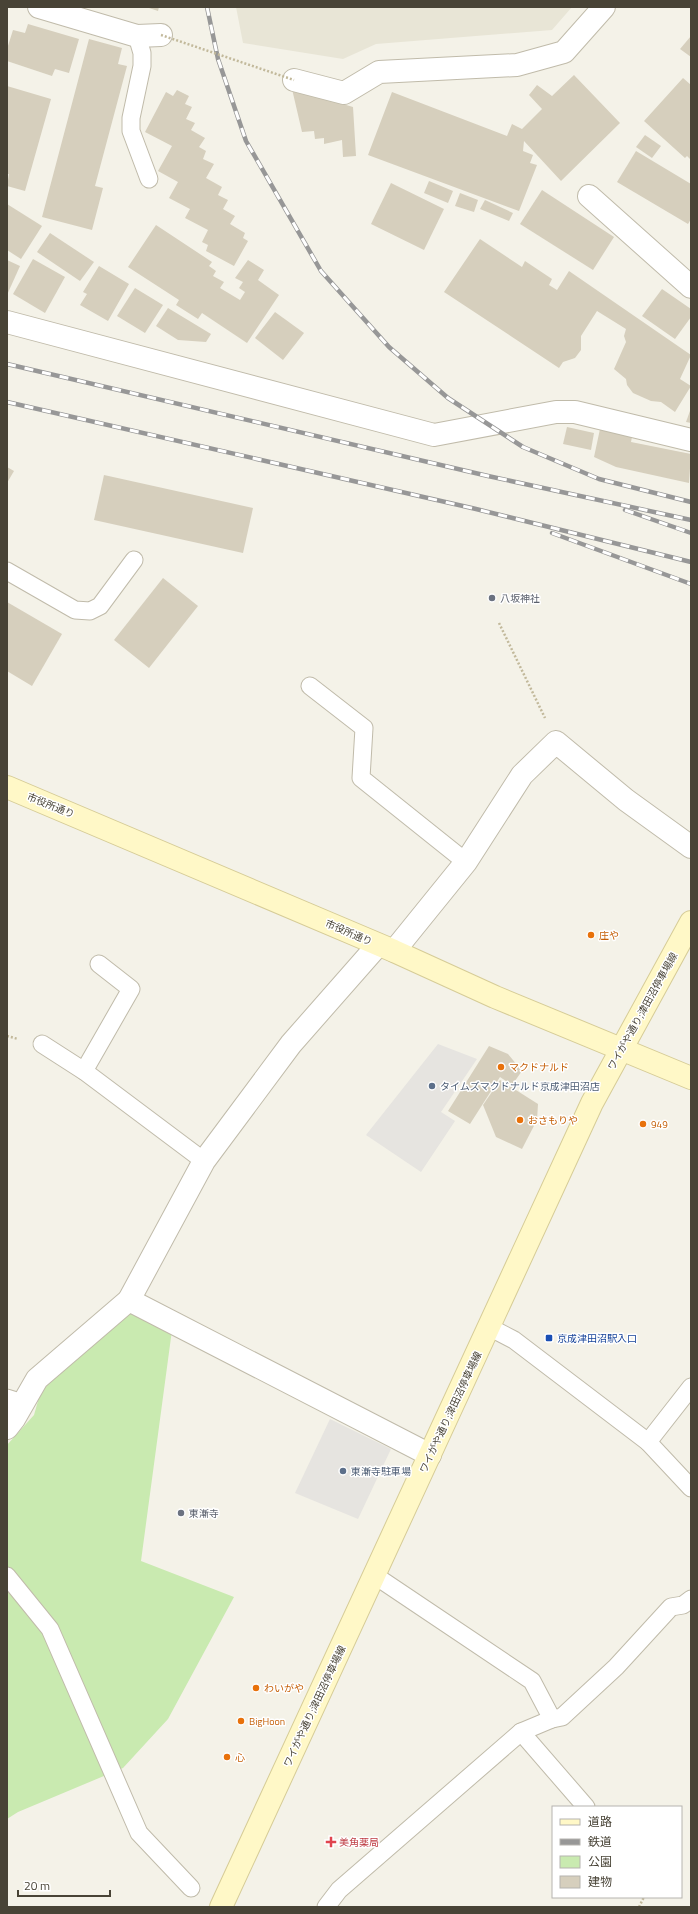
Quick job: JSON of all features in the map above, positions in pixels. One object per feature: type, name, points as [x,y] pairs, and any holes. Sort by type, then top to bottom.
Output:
[{"type":"main road","name":"市役所通り","points":[[7,787],[386,948],[495,997],[691,1078]]},
{"type":"main road","name":"ワイがや通り;津田沼停車場線","points":[[221,1907],[592,1103],[691,922]]},
{"type":"street","points":[[39,7],[137,36],[161,35]]},
{"type":"street","points":[[294,80],[344,93],[379,72],[517,65],[564,52],[604,7]]},
{"type":"street","points":[[589,196],[691,287]]},
{"type":"street","points":[[7,322],[434,435],[556,412],[575,412],[691,440]]},
{"type":"street","points":[[7,1428],[15,1400],[37,1378],[129,1300],[204,1161],[291,1044],[386,948],[466,862],[522,775],[556,742],[626,800],[691,847]]},
{"type":"street","points":[[129,1300],[430,1455]]},
{"type":"lane","points":[[137,36],[142,53],[142,66],[131,131],[149,179]]},
{"type":"lane","points":[[7,571],[75,610],[90,611],[100,606],[134,560]]},
{"type":"lane","points":[[310,686],[364,728],[361,778],[466,862]]},
{"type":"lane","points":[[84,1071],[131,989],[100,964]]},
{"type":"lane","points":[[42,1044],[84,1071],[204,1161]]},
{"type":"lane","points":[[489,1327],[514,1340],[648,1442],[691,1488]]},
{"type":"lane","points":[[648,1442],[691,1387]]},
{"type":"lane","points":[[374,1575],[532,1681],[552,1719]]},
{"type":"lane","points":[[7,1576],[50,1629],[139,1833],[190,1888]]},
{"type":"lane","points":[[326,1907],[339,1890],[521,1732],[552,1719],[562,1717],[616,1667],[671,1607],[683,1605],[691,1599]]},
{"type":"lane","points":[[521,1732],[585,1806]]},
{"type":"path","points":[[161,35],[294,80]]},
{"type":"path","points":[[499,622],[556,742]]},
{"type":"path","points":[[639,1907],[644,1898]]},
{"type":"shaded area","points":[[236,7],[572,7],[552,30],[376,44],[343,59],[243,43]]},
{"type":"shaded area","name":"タイムズマクドナルド京成津田沼店","points":[[438,1044],[477,1059],[441,1112],[455,1121],[421,1172],[366,1135]]},
{"type":"shaded area","name":"東漸寺駐車場","points":[[330,1419],[391,1449],[358,1519],[295,1493]]},
{"type":"green space","points":[[129,1310],[172,1330],[141,1561],[234,1597],[168,1719],[123,1768],[18,1812],[7,1819],[7,1445],[34,1415],[42,1387]]},
{"type":"building","points":[[146,7],[159,7],[158,11]]},
{"type":"building","points":[[28,24],[79,39],[69,73],[55,69],[52,76],[7,61],[7,49],[13,30],[25,33]]},
{"type":"building","points":[[691,36],[691,57],[680,49]]},
{"type":"building","points":[[89,39],[122,48],[118,64],[127,66],[95,186],[103,188],[92,230],[42,217]]},
{"type":"building","points":[[574,75],[620,123],[561,181],[524,141],[523,151],[533,155],[530,163],[537,165],[519,211],[368,155],[392,92],[507,136],[512,124],[522,129],[542,109],[529,95],[537,85],[552,96]]},
{"type":"building","points":[[683,78],[691,85],[691,160],[687,156],[685,158],[644,121]]},
{"type":"building","points":[[7,86],[51,99],[25,191],[7,186],[9,174],[7,174]]},
{"type":"building","points":[[292,89],[353,107],[356,156],[343,157],[342,140],[324,144],[324,138],[315,139],[314,131],[302,132]]},
{"type":"building","points":[[177,90],[189,96],[185,104],[192,107],[186,119],[195,123],[191,130],[205,138],[199,147],[206,151],[203,159],[214,164],[206,178],[222,187],[218,195],[228,200],[223,209],[235,216],[230,224],[245,233],[243,238],[248,241],[234,266],[206,251],[208,245],[202,242],[208,230],[185,218],[190,209],[169,198],[178,182],[158,171],[172,146],[145,132],[166,92],[173,96]]},
{"type":"building","points":[[645,135],[661,146],[652,158],[636,147]]},
{"type":"building","points":[[636,151],[691,184],[691,219],[688,224],[617,182]]},
{"type":"building","points":[[429,181],[453,191],[448,203],[424,193]]},
{"type":"building","points":[[391,183],[444,209],[424,250],[371,224]]},
{"type":"building","points":[[542,190],[614,237],[593,270],[520,224]]},
{"type":"building","points":[[460,193],[478,200],[474,212],[455,206]]},
{"type":"building","points":[[485,200],[513,213],[509,221],[480,209]]},
{"type":"building","points":[[7,204],[42,226],[21,259],[7,250]]},
{"type":"building","points":[[156,225],[212,262],[209,266],[216,271],[213,276],[224,282],[220,288],[240,300],[245,292],[239,288],[243,282],[235,278],[248,260],[264,270],[258,280],[279,295],[247,343],[202,313],[198,319],[176,305],[179,300],[128,267]]},
{"type":"building","points":[[50,233],[94,262],[80,281],[37,252]]},
{"type":"building","points":[[480,239],[522,267],[525,261],[552,279],[549,285],[557,290],[569,271],[691,355],[680,379],[691,386],[675,412],[661,402],[651,401],[633,393],[627,385],[626,379],[614,369],[626,342],[624,336],[626,329],[597,311],[581,336],[581,350],[575,358],[563,362],[559,368],[444,292]]},
{"type":"building","points":[[33,259],[65,277],[45,313],[13,294]]},
{"type":"building","points":[[7,260],[20,266],[7,295]]},
{"type":"building","points":[[99,266],[129,284],[108,321],[80,305],[87,294],[83,292]]},
{"type":"building","points":[[135,288],[163,305],[145,333],[117,316]]},
{"type":"building","points":[[662,289],[691,309],[691,317],[675,339],[642,316]]},
{"type":"building","points":[[168,308],[211,334],[206,342],[178,340],[156,326]]},
{"type":"building","points":[[275,312],[304,333],[283,360],[255,338]]},
{"type":"building","points":[[691,408],[691,423],[686,422]]},
{"type":"building","points":[[567,427],[594,433],[591,450],[563,444]]},
{"type":"building","points":[[600,429],[632,437],[631,442],[691,454],[689,483],[616,467],[594,457]]},
{"type":"building","points":[[7,467],[14,471],[7,483]]},
{"type":"building","points":[[104,475],[253,508],[243,553],[94,520]]},
{"type":"building","points":[[163,578],[198,606],[149,668],[114,640]]},
{"type":"building","points":[[7,602],[62,634],[32,686],[7,671]]},
{"type":"building","points":[[489,1046],[508,1054],[522,1071],[512,1085],[500,1077],[470,1124],[448,1111]]},
{"type":"building","points":[[500,1080],[538,1104],[537,1120],[522,1149],[496,1137],[483,1105]]},
{"type":"railway","points":[[207,7],[218,59],[246,141],[321,271],[389,347],[448,398],[523,447],[599,479],[691,502]]},
{"type":"railway","points":[[7,364],[488,476],[691,520]]},
{"type":"railway","points":[[7,402],[476,509],[691,562]]},
{"type":"railway","points":[[625,510],[691,533]]},
{"type":"railway","points":[[552,533],[691,584]]},
{"type":"place","name":"八坂神社","points":[[492,598]]},
{"type":"place","name":"庄や","points":[[591,935]]},
{"type":"place","name":"マクドナルド","points":[[501,1067]]},
{"type":"place","name":"タイムズマクドナルド京成津田沼店","points":[[432,1086]]},
{"type":"place","name":"おさもりや","points":[[520,1120]]},
{"type":"place","name":"949","points":[[643,1124]]},
{"type":"place","name":"京成津田沼駅入口","points":[[549,1338]]},
{"type":"place","name":"東漸寺駐車場","points":[[343,1471]]},
{"type":"place","name":"東漸寺","points":[[181,1513]]},
{"type":"place","name":"わいがや","points":[[256,1688]]},
{"type":"place","name":"BigHoon","points":[[241,1721]]},
{"type":"place","name":"心","points":[[227,1757]]},
{"type":"place","name":"美角薬局","points":[[331,1842]]}]
